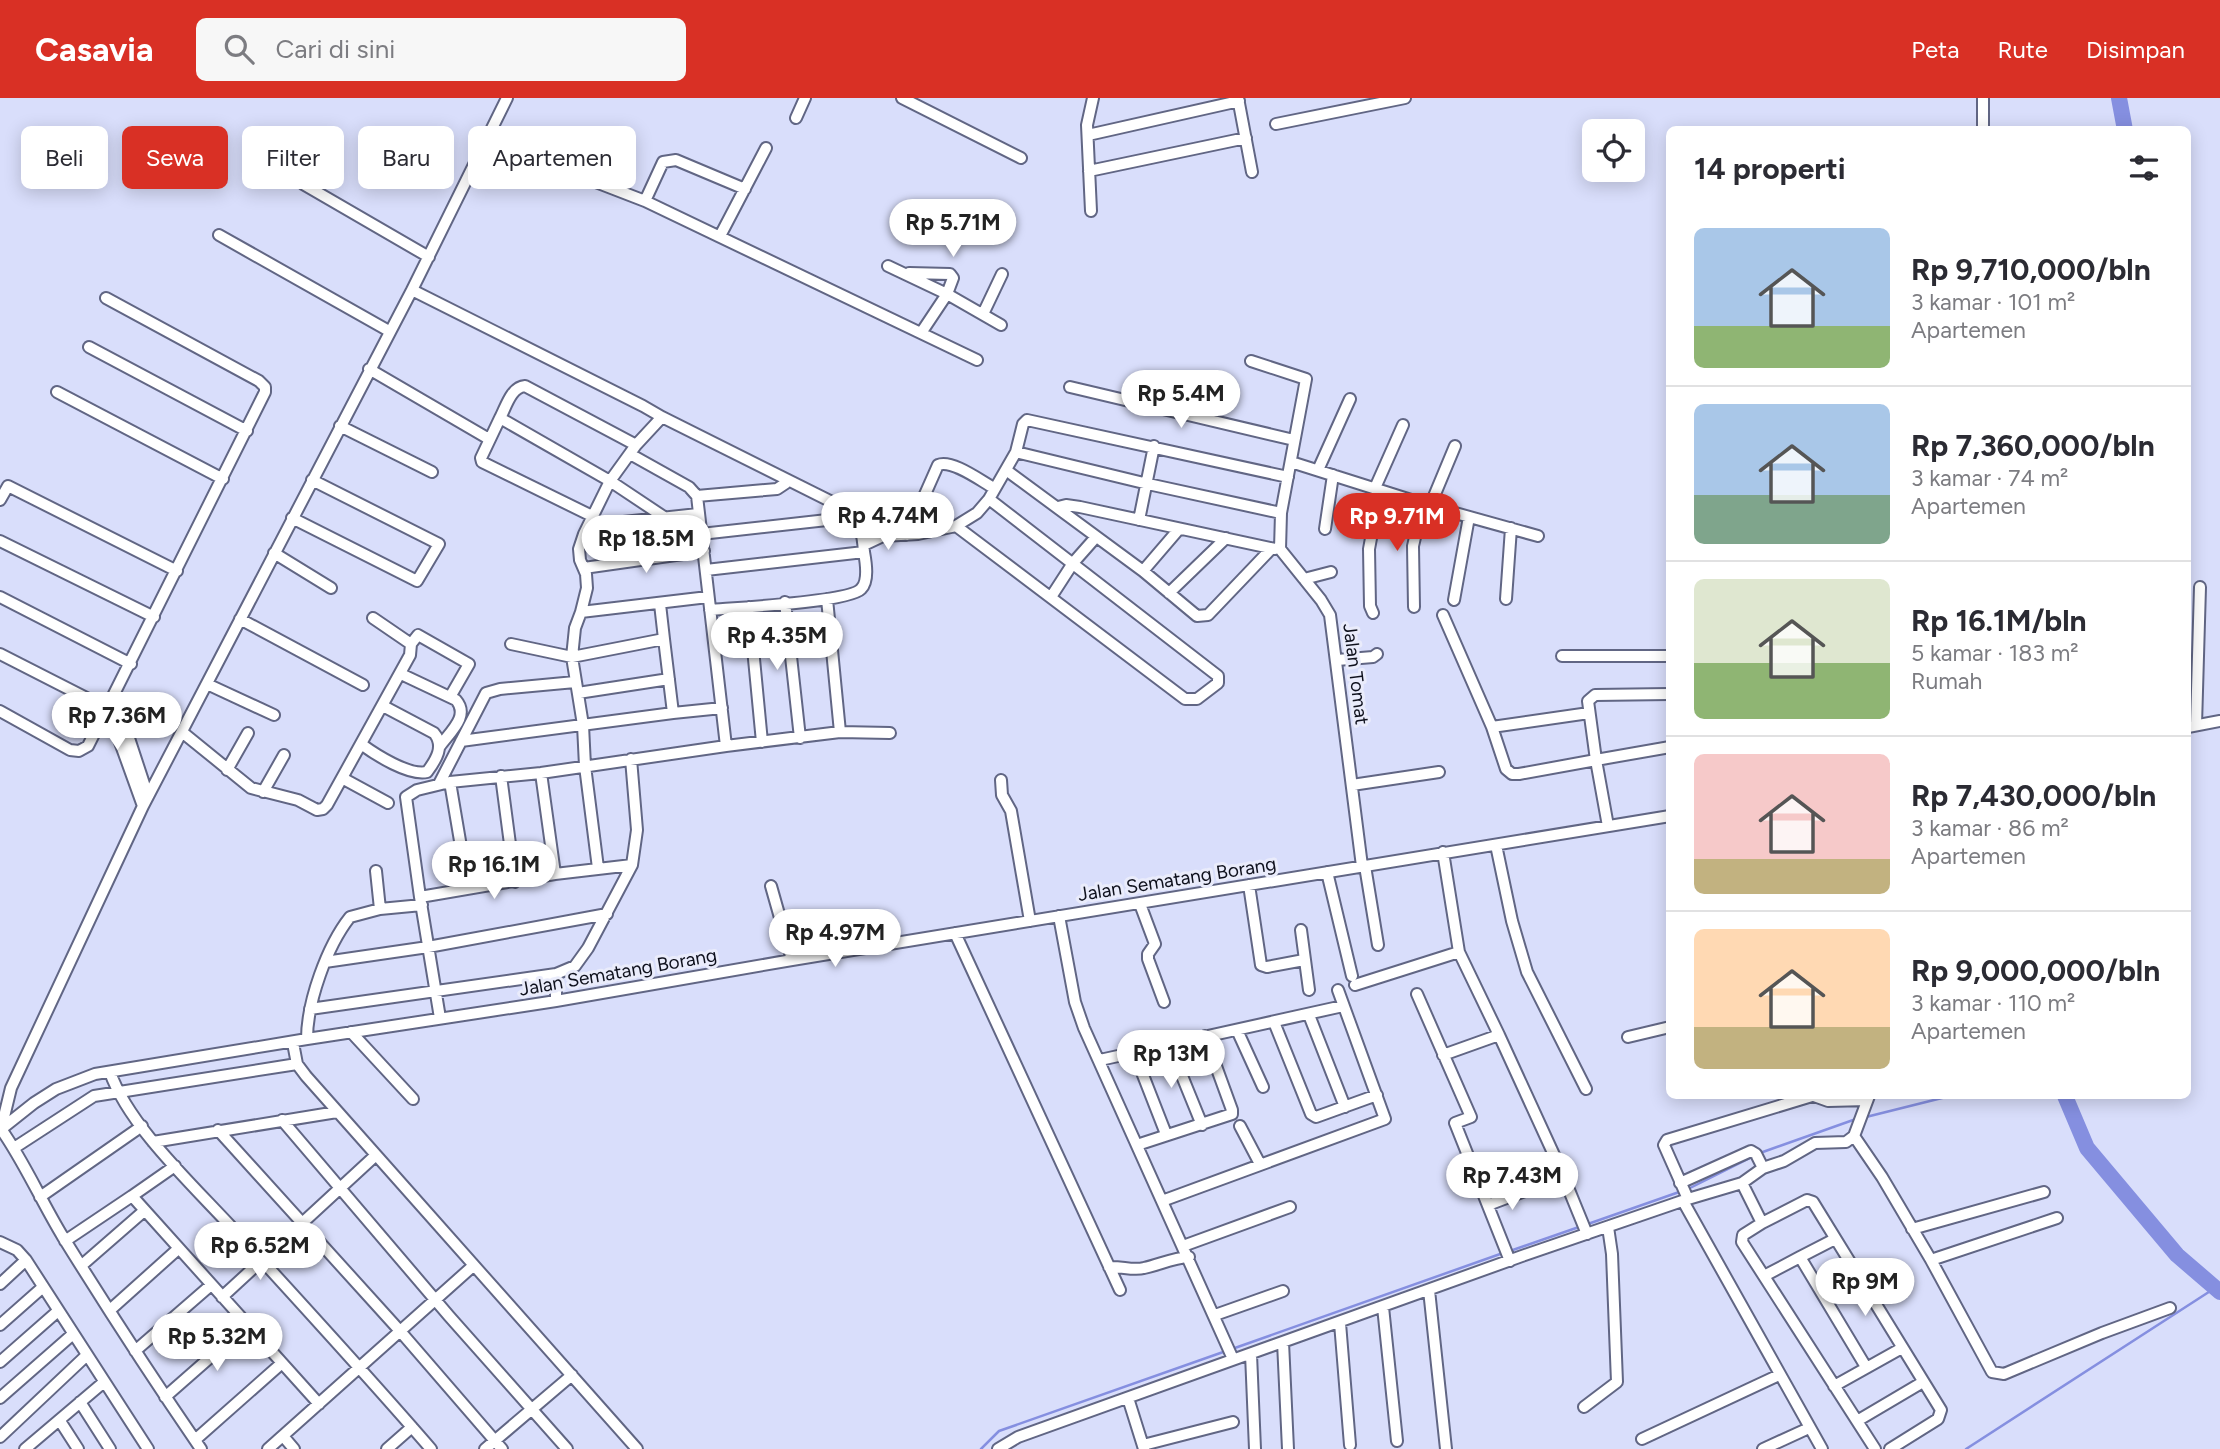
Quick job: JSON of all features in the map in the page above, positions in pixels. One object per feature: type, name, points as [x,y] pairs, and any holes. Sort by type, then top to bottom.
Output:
[{"type":"street","points":[[492,126],[507,98]]},
{"type":"street","points":[[796,118],[805,98]]},
{"type":"street","points":[[902,98],[914,101],[1021,158]]},
{"type":"street","points":[[1091,211],[1087,116],[1093,98]]},
{"type":"street","points":[[1329,98],[1331,112]]},
{"type":"street","points":[[1276,124],[1405,98]]},
{"type":"street","points":[[1983,98],[1983,126]]},
{"type":"street","points":[[1088,135],[1239,99],[1252,172]]},
{"type":"street","points":[[1089,171],[1246,138]]},
{"type":"street","points":[[720,236],[766,148]]},
{"type":"street","points":[[645,201],[663,162],[667,160],[677,160],[745,189]]},
{"type":"street","points":[[282,1363],[198,1445],[65,1241],[14,1148],[1,1130],[11,1088],[145,801],[412,290],[468,176]]},
{"type":"street","points":[[312,189],[429,257]]},
{"type":"street","points":[[614,189],[720,236],[977,360]]},
{"type":"street","points":[[219,235],[389,331]]},
{"type":"street","points":[[888,266],[1001,324]]},
{"type":"street","points":[[905,273],[950,274],[953,279],[947,294],[921,333]]},
{"type":"street","points":[[983,314],[1002,274]]},
{"type":"street","points":[[412,290],[834,503],[845,518]]},
{"type":"street","points":[[0,711],[74,752],[88,746],[265,392],[265,387],[259,381],[106,298]]},
{"type":"street","points":[[89,347],[247,431]]},
{"type":"street","points":[[1006,470],[1143,571],[1197,616],[1208,615],[1275,548],[1306,379],[1251,361]]},
{"type":"street","points":[[369,369],[489,439]]},
{"type":"street","points":[[698,514],[614,523],[592,520],[485,466],[481,458],[514,390],[525,386],[633,450],[689,487],[697,496],[726,746]]},
{"type":"street","points":[[1073,388],[1294,440]]},
{"type":"street","points":[[57,392],[223,479]]},
{"type":"street","points":[[1318,470],[1350,399]]},
{"type":"street","points":[[598,868],[585,766],[583,725],[572,657],[575,628],[587,588],[579,550],[610,481],[662,417]]},
{"type":"street","points":[[500,418],[610,481],[664,517]]},
{"type":"street","points":[[706,570],[864,549],[883,536],[906,536],[956,526],[976,513],[991,493],[1016,452],[1023,424],[1031,420],[1288,477]]},
{"type":"street","points":[[1373,613],[1370,606],[1369,549],[1377,489],[1403,425]]},
{"type":"street","points":[[340,426],[432,472]]},
{"type":"street","points":[[1139,520],[1154,446]]},
{"type":"street","points":[[1415,607],[1413,546],[1427,504],[1455,446]]},
{"type":"street","points":[[1016,452],[1281,513]]},
{"type":"street","points":[[1291,462],[1538,536]]},
{"type":"street","points":[[906,536],[938,466],[941,463],[950,464],[991,493],[1073,563],[1218,676],[1218,683],[1197,699],[1185,699],[956,526]]},
{"type":"street","points":[[1325,529],[1333,475]]},
{"type":"street","points":[[292,518],[417,581],[439,544],[312,480]]},
{"type":"street","points":[[697,496],[777,489],[787,480]]},
{"type":"street","points":[[0,500],[8,486],[177,571]]},
{"type":"street","points":[[1058,507],[1070,505],[1275,548]]},
{"type":"street","points":[[1454,600],[1469,517]]},
{"type":"street","points":[[701,534],[845,518],[855,520],[858,524],[864,549],[865,582],[860,590],[827,599],[710,610]]},
{"type":"street","points":[[1506,599],[1511,528]]},
{"type":"street","points":[[1143,571],[1179,529]]},
{"type":"street","points":[[1051,597],[1073,563],[1096,537]]},
{"type":"street","points":[[1170,593],[1226,538]]},
{"type":"street","points":[[0,541],[154,617]]},
{"type":"street","name":"Jalan Tomat","points":[[1275,548],[1304,579],[1330,615],[1363,866],[1378,945]]},
{"type":"street","points":[[584,568],[704,551]]},
{"type":"street","points":[[274,553],[331,588]]},
{"type":"street","points":[[1304,579],[1331,572]]},
{"type":"street","points":[[2200,587],[2194,720],[2220,721]]},
{"type":"street","points":[[0,597],[131,664]]},
{"type":"street","points":[[580,612],[708,597]]},
{"type":"street","points":[[827,599],[840,733]]},
{"type":"street","points":[[785,602],[800,738]]},
{"type":"street","points":[[660,604],[673,713]]},
{"type":"street","points":[[749,607],[762,742]]},
{"type":"street","points":[[1443,615],[1492,727],[1506,769],[1512,774],[1666,748]]},
{"type":"street","points":[[373,618],[411,643]]},
{"type":"street","points":[[240,619],[363,685]]},
{"type":"street","points":[[182,732],[251,788],[298,800],[317,810],[323,809],[342,778],[401,674],[410,655],[411,643],[418,635],[469,664],[450,697]]},
{"type":"street","points":[[511,643],[572,657],[664,639]]},
{"type":"street","points":[[0,654],[108,709],[145,801]]},
{"type":"street","points":[[1337,660],[1373,657],[1377,654]]},
{"type":"street","points":[[1562,656],[1666,656]]},
{"type":"street","points":[[361,744],[416,773],[427,772],[434,763],[440,746],[462,713],[461,705],[401,674]]},
{"type":"street","points":[[468,888],[444,783],[461,741],[486,692],[669,679]]},
{"type":"street","points":[[207,684],[274,715]]},
{"type":"street","points":[[1608,826],[1588,701],[1595,695],[1666,694]]},
{"type":"street","points":[[113,698],[135,755],[145,801]]},
{"type":"street","points":[[383,706],[434,733],[440,746]]},
{"type":"street","points":[[461,741],[722,708]]},
{"type":"street","points":[[1492,727],[1589,713]]},
{"type":"street","points":[[228,770],[248,733]]},
{"type":"street","points":[[440,1014],[406,797],[417,790],[444,783],[501,775],[541,773],[726,746],[840,733],[890,733]]},
{"type":"street","points":[[262,792],[284,755]]},
{"type":"street","points":[[309,1014],[556,976],[575,966],[607,914],[632,865],[637,830],[631,759]]},
{"type":"street","points":[[1352,785],[1438,772]]},
{"type":"street","points":[[541,773],[555,874]]},
{"type":"street","points":[[501,775],[515,882]]},
{"type":"street","points":[[342,778],[388,803]]},
{"type":"street","points":[[1001,780],[1002,795],[1011,811],[1028,912]]},
{"type":"street","name":"Jalan Sematang Borang","points":[[1,1130],[56,1089],[80,1078],[110,1072],[293,1042],[307,1036],[351,1032],[440,1014],[955,933],[1028,912],[1059,916],[1140,904],[1666,817]]},
{"type":"street","points":[[1496,845],[1512,921],[1527,972],[1586,1089]]},
{"type":"street","points":[[1443,852],[1459,952],[1584,1227]]},
{"type":"street","points":[[307,1036],[309,1014],[326,962],[350,917],[468,888],[632,865]]},
{"type":"street","points":[[376,871],[380,909]]},
{"type":"street","points":[[1327,872],[1354,981],[1459,952]]},
{"type":"street","points":[[1250,885],[1261,965],[1267,967],[1304,960]]},
{"type":"street","points":[[771,886],[792,960]]},
{"type":"street","points":[[1140,904],[1155,944],[1148,954],[1148,959],[1164,1002]]},
{"type":"street","points":[[326,962],[428,947],[607,914]]},
{"type":"street","points":[[1059,916],[1075,1002],[1084,1028],[1231,1353]]},
{"type":"street","points":[[1301,930],[1309,990]]},
{"type":"street","points":[[955,933],[1121,1290]]},
{"type":"street","points":[[556,976],[556,996]]},
{"type":"street","points":[[1162,1200],[1385,1119],[1338,990]]},
{"type":"street","points":[[1417,993],[1471,1117],[1455,1123],[1506,1253]]},
{"type":"street","points":[[1100,1060],[1343,1006]]},
{"type":"street","points":[[1309,1014],[1345,1107]]},
{"type":"street","points":[[1274,1022],[1311,1114],[1316,1116],[1377,1095]]},
{"type":"street","points":[[1628,1037],[1666,1028]]},
{"type":"street","points":[[1237,1030],[1263,1087]]},
{"type":"street","points":[[351,1032],[413,1099]]},
{"type":"street","points":[[1443,1055],[1499,1035]]},
{"type":"street","points":[[1137,1146],[1233,1112],[1205,1036]]},
{"type":"street","points":[[293,1042],[298,1064],[337,1112],[637,1449]]},
{"type":"street","points":[[1169,1044],[1202,1125]]},
{"type":"street","points":[[1134,1052],[1166,1134]]},
{"type":"street","points":[[14,1148],[94,1096],[298,1064]]},
{"type":"street","points":[[110,1072],[118,1092],[153,1142],[431,1449]]},
{"type":"street","points":[[1803,1099],[1667,1140],[1664,1145],[1684,1193],[1779,1375],[1822,1449]]},
{"type":"street","points":[[1822,1099],[1855,1099]]},
{"type":"street","points":[[1684,1193],[1742,1183],[1760,1162],[1784,1161],[1815,1143],[1846,1142],[1856,1132],[1869,1099]]},
{"type":"street","points":[[153,1142],[337,1112]]},
{"type":"street","points":[[282,1120],[435,1300],[567,1449]]},
{"type":"street","points":[[40,1197],[142,1126]]},
{"type":"street","points":[[1240,1126],[1259,1164]]},
{"type":"street","points":[[218,1130],[499,1445]]},
{"type":"street","points":[[1856,1132],[1931,1260],[1989,1369],[1996,1374],[2004,1374],[2170,1308]]},
{"type":"street","points":[[998,1449],[1018,1437],[1128,1398],[1231,1353],[1251,1354],[1383,1307],[1429,1290],[1506,1253],[1584,1227],[1608,1227],[1684,1193],[1749,1151],[1760,1162]]},
{"type":"street","points":[[222,1297],[376,1155]]},
{"type":"street","points":[[65,1241],[175,1166]]},
{"type":"street","points":[[1742,1183],[1762,1223]]},
{"type":"street","points":[[1488,1205],[1525,1191]]},
{"type":"street","points":[[1912,1229],[2044,1192]]},
{"type":"street","points":[[132,1196],[318,1404]]},
{"type":"street","points":[[1875,1449],[1742,1242],[1741,1238],[1746,1232],[1809,1200],[1813,1202],[1941,1410],[1938,1419],[1890,1449]]},
{"type":"street","points":[[1183,1246],[1290,1207]]},
{"type":"street","points":[[82,1265],[144,1211]]},
{"type":"street","points":[[1931,1260],[2057,1218]]},
{"type":"street","points":[[1584,1407],[1618,1382],[1608,1227]]},
{"type":"street","points":[[1764,1276],[1835,1238]]},
{"type":"street","points":[[0,1242],[17,1250],[26,1260],[148,1449]]},
{"type":"street","points":[[110,1310],[178,1249]]},
{"type":"street","points":[[1109,1267],[1124,1265],[1145,1268],[1188,1257]]},
{"type":"street","points":[[1800,1257],[1866,1367]]},
{"type":"street","points":[[0,1284],[26,1260]]},
{"type":"street","points":[[268,1449],[473,1266]]},
{"type":"street","points":[[135,1351],[211,1285]]},
{"type":"street","points":[[0,1325],[43,1287]]},
{"type":"street","points":[[1429,1290],[1446,1449]]},
{"type":"street","points":[[1215,1315],[1283,1291]]},
{"type":"street","points":[[1383,1307],[1397,1441]]},
{"type":"street","points":[[0,1362],[58,1311]]},
{"type":"street","points":[[1340,1322],[1350,1445]]},
{"type":"street","points":[[165,1397],[247,1325]]},
{"type":"street","points":[[0,1398],[73,1334]]},
{"type":"street","points":[[1283,1342],[1288,1449]]},
{"type":"street","points":[[1834,1386],[1902,1348]]},
{"type":"street","points":[[1251,1354],[1255,1449]]},
{"type":"street","points":[[0,1437],[87,1355]]},
{"type":"street","points":[[485,1449],[499,1445],[532,1410],[572,1375]]},
{"type":"street","points":[[1642,1439],[1779,1375]]},
{"type":"street","points":[[25,1449],[104,1382]]},
{"type":"street","points":[[1857,1421],[1923,1382]]},
{"type":"street","points":[[1128,1398],[1144,1447],[1233,1422]]},
{"type":"street","points":[[80,1402],[110,1449]]},
{"type":"street","points":[[60,1421],[78,1449]]},
{"type":"street","points":[[387,1449],[412,1427]]},
{"type":"street","points":[[1763,1449],[1809,1428]]},
{"type":"street","points":[[283,1436],[294,1449]]},
{"type":"street","points":[[37,1438],[44,1449]]},
{"type":"street","points":[[0,1443],[4,1449]]},
{"type":"waterway","points":[[2119,98],[2124,126]]},
{"type":"waterway","points":[[1866,1117],[1938,1099]]},
{"type":"waterway","points":[[2066,1099],[2087,1148],[2177,1255],[2220,1292]]},
{"type":"waterway","points":[[1760,1153],[1856,1119]]},
{"type":"waterway","points":[[1688,1189],[1754,1156]]},
{"type":"waterway","points":[[1585,1225],[1682,1191]]},
{"type":"waterway","points":[[1510,1251],[1579,1227]]},
{"type":"waterway","points":[[1232,1349],[1503,1253]]},
{"type":"waterway","points":[[1966,1449],[2215,1288]]},
{"type":"waterway","points":[[981,1449],[999,1431],[1226,1351]]}]
